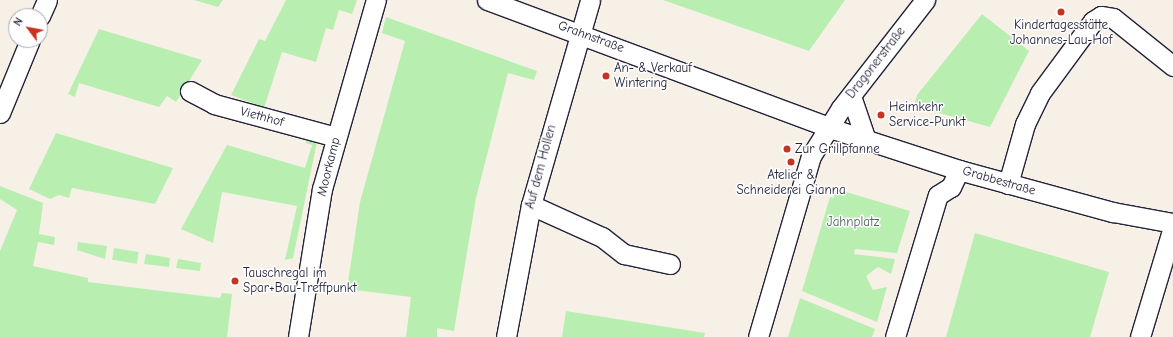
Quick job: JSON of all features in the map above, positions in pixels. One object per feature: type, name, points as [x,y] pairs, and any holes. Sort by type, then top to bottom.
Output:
[{"type":"street","name":"Moorkamp","points":[[298,337],[322,189],[376,0]]},
{"type":"street","name":"Grahnstraße","points":[[487,0],[829,127]]},
{"type":"street","name":"Auf dem Hollen","points":[[506,337],[531,205],[578,33],[590,0]]},
{"type":"street","name":"Dragonerstraße","points":[[829,127],[925,0]]},
{"type":"street","points":[[1008,184],[1025,124],[1040,93],[1093,21],[1101,16],[1113,18],[1173,66]]},
{"type":"street","points":[[2,103],[26,48]]},
{"type":"street","name":"Viethhof","points":[[190,91],[214,104],[336,137]]},
{"type":"street","points":[[851,96],[866,140]]},
{"type":"street","points":[[758,337],[811,156],[829,127]]},
{"type":"street","name":"Grabbestraße","points":[[829,127],[959,170],[1008,184],[1112,212],[1173,223]]},
{"type":"street","points":[[895,337],[938,195],[951,187],[959,170]]},
{"type":"street","points":[[531,205],[602,237],[624,254],[670,264]]},
{"type":"street","points":[[1140,337],[1173,227]]},
{"type":"green space","points":[[194,0],[223,0],[218,7]]},
{"type":"green space","points":[[286,0],[357,0],[352,14],[339,10],[333,30],[326,28],[316,62],[282,52],[264,108],[231,95],[259,39],[265,41]]},
{"type":"green space","points":[[663,0],[845,0],[809,51]]},
{"type":"green space","points":[[982,14],[1029,51],[990,127],[914,106],[917,95]]},
{"type":"green space","points":[[386,17],[537,71],[534,80],[508,73],[476,198],[454,331],[437,328],[437,337],[406,337],[411,297],[347,289],[360,202],[405,41],[382,33]]},
{"type":"green space","points":[[99,29],[202,60],[176,102],[167,96],[159,107],[79,83],[75,97],[68,94]]},
{"type":"green space","points":[[56,133],[173,168],[155,204],[72,188],[69,198],[59,195],[50,199],[29,189]]},
{"type":"green space","points":[[308,136],[317,142],[293,258],[285,260],[297,206],[222,192],[213,243],[181,229],[227,145],[305,168],[312,145],[306,143]]},
{"type":"green space","points":[[0,186],[43,203],[39,234],[55,237],[54,245],[38,242],[33,266],[88,278],[88,282],[220,298],[222,293],[232,294],[227,337],[0,337],[0,251],[17,210],[0,199]]},
{"type":"green space","name":"Jahnplatz","points":[[836,189],[910,211],[897,253],[855,249],[854,254],[895,259],[891,274],[878,267],[866,276],[873,290],[887,287],[877,322],[802,291],[830,197],[834,198]]},
{"type":"green space","points":[[975,233],[1109,272],[1090,337],[946,337]]},
{"type":"green space","points":[[78,242],[107,246],[105,259],[77,250]]},
{"type":"green space","points":[[114,248],[139,252],[137,264],[112,260]]},
{"type":"green space","points":[[146,254],[170,258],[169,267],[144,264]]},
{"type":"green space","points":[[178,259],[201,263],[200,271],[176,268]]},
{"type":"green space","points":[[800,298],[875,329],[872,337],[788,337]]},
{"type":"green space","points":[[566,311],[705,333],[704,337],[562,337]]},
{"type":"place","name":"Kindertagesstätte Johannes-Lau-Hof","points":[[1061,12]]},
{"type":"place","name":"An- & Verkauf Wintering","points":[[606,76]]},
{"type":"place","name":"Heimkehr Service-Punkt","points":[[881,115]]},
{"type":"place","name":"Zur Grillpfanne","points":[[787,149]]},
{"type":"place","name":"Atelier & Schneiderei Gianna","points":[[791,162]]},
{"type":"place","name":"Tauschregal im Spar+Bau-Treffpunkt","points":[[235,281]]}]
